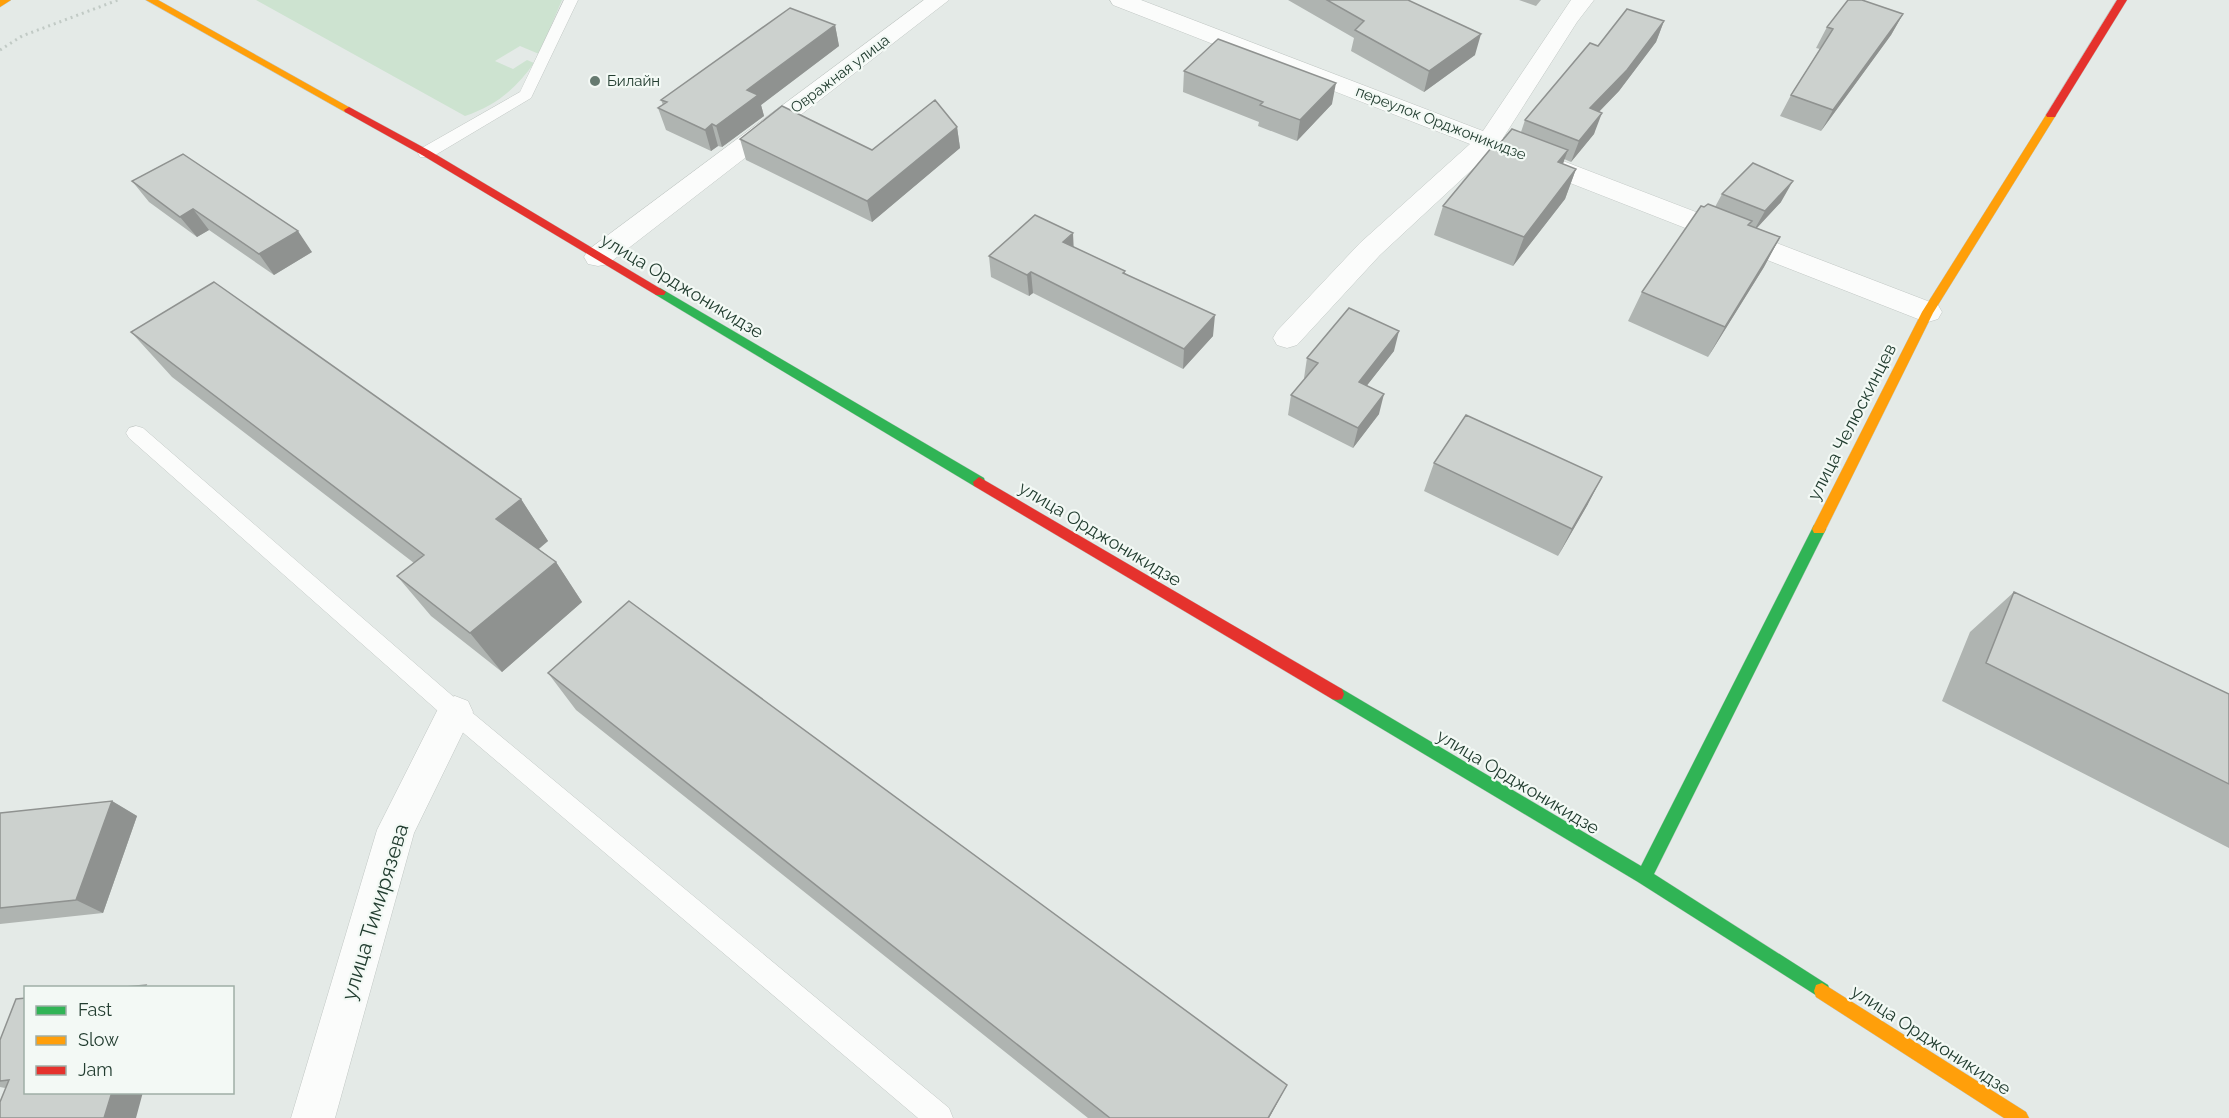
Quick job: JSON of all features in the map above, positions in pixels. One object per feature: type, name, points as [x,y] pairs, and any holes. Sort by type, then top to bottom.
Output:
[{"type":"main road","points":[[0,3],[6,0]]},
{"type":"main road","name":"улица Орджоникидзе","points":[[151,0],[426,153],[1644,878],[2020,1118]]},
{"type":"main road","name":"улица Челюскинцев","points":[[1644,878],[1928,312],[2122,0]]},
{"type":"street","name":"Овражная улица","points":[[598,257],[938,0]]},
{"type":"street","name":"переулок Орджоникидзе","points":[[1121,0],[1928,312]]},
{"type":"street","points":[[1287,338],[1370,249],[1489,141],[1568,19],[1584,0]]},
{"type":"street","name":"улица Тимирязева","points":[[314,1118],[396,830],[454,712]]},
{"type":"lane","points":[[426,153],[526,95],[571,0]]},
{"type":"lane","points":[[136,433],[454,712],[939,1118]]},
{"type":"path","points":[[0,50],[22,36],[118,0]]},
{"type":"green space","points":[[256,0],[562,0],[539,54],[520,46],[495,61],[513,69],[527,60],[534,63],[527,72],[504,96],[465,116]]},
{"type":"building","points":[[1327,0],[1408,0],[1481,34],[1429,71],[1355,30],[1364,21]]},
{"type":"building","points":[[1848,0],[1862,0],[1903,14],[1833,110],[1791,95],[1833,29],[1827,27]]},
{"type":"building","points":[[790,8],[835,25],[747,90],[758,95],[716,126],[712,124],[705,130],[658,108],[667,102],[661,100]]},
{"type":"building","points":[[1627,9],[1664,21],[1627,70],[1590,108],[1602,113],[1579,141],[1525,120],[1590,43],[1598,46]]},
{"type":"building","points":[[1218,39],[1336,83],[1300,120],[1260,105],[1263,102],[1184,71]]},
{"type":"building","points":[[935,100],[957,127],[867,201],[740,139],[782,106],[872,150]]},
{"type":"building","points":[[1512,129],[1568,150],[1558,162],[1576,169],[1524,237],[1443,206],[1492,147],[1495,149]]},
{"type":"building","points":[[183,154],[298,231],[259,254],[193,209],[180,217],[132,181]]},
{"type":"building","points":[[1753,163],[1793,181],[1765,211],[1722,194]]},
{"type":"building","points":[[1708,204],[1752,221],[1748,225],[1780,237],[1725,327],[1642,292],[1701,206]]},
{"type":"building","points":[[1035,215],[1073,233],[1063,242],[1125,271],[1123,273],[1215,315],[1184,349],[1031,272],[1027,275],[989,256]]},
{"type":"building","points":[[214,282],[521,499],[496,519],[556,562],[470,633],[397,576],[424,555],[131,332]]},
{"type":"building","points":[[1349,308],[1399,331],[1359,382],[1384,394],[1358,428],[1291,395],[1318,363],[1307,358]]},
{"type":"building","points":[[1466,415],[1602,477],[1572,529],[1434,463]]},
{"type":"building","points":[[2014,592],[2229,694],[2229,784],[1986,663]]},
{"type":"building","points":[[629,601],[1287,1085],[1268,1118],[1110,1118],[548,673]]},
{"type":"building","points":[[112,801],[76,900],[0,908],[0,813]]},
{"type":"building","points":[[24,998],[24,1094],[111,1094],[104,1118],[0,1118],[0,1102],[9,1080],[0,1081],[0,1040],[16,999]]},
{"type":"traffic: fast","points":[[660,292],[979,482]]},
{"type":"traffic: fast","points":[[1644,877],[1819,529]]},
{"type":"traffic: fast","points":[[1337,694],[1644,877],[1822,991]]},
{"type":"traffic: slow","points":[[0,4],[6,0]]},
{"type":"traffic: slow","points":[[151,0],[349,110]]},
{"type":"traffic: slow","points":[[1819,529],[1928,312],[2051,115]]},
{"type":"traffic: slow","points":[[1822,991],[2020,1118]]},
{"type":"traffic: jam","points":[[2051,115],[2122,0]]},
{"type":"traffic: jam","points":[[349,110],[660,292]]},
{"type":"traffic: jam","points":[[979,482],[1337,694]]},
{"type":"place","name":"Билайн","points":[[595,81]]}]
